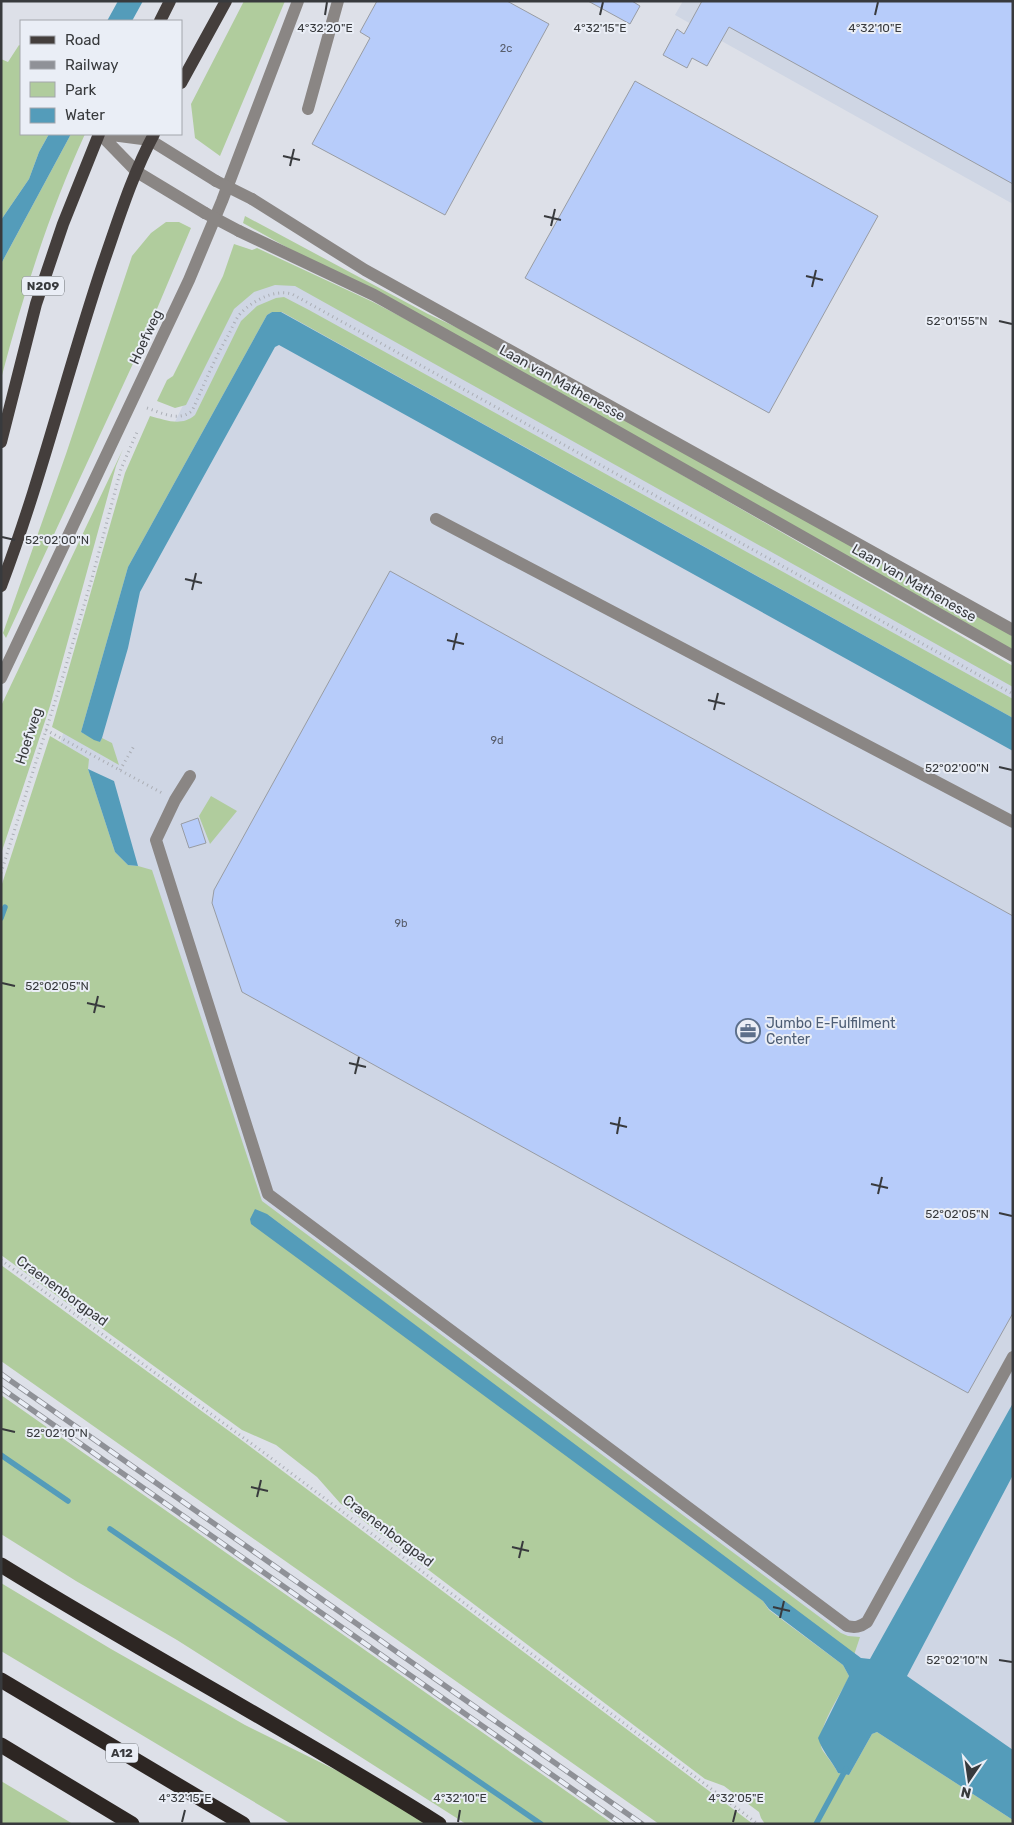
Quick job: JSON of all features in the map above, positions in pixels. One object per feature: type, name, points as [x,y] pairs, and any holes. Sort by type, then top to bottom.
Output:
[{"type":"highway","points":[[1,1565],[113,1633],[340,1763],[439,1824]]},
{"type":"highway","name":"A12","points":[[1,1680],[243,1824]]},
{"type":"highway","points":[[1,1745],[132,1824]]},
{"type":"main road","points":[[160,20],[170,1]]},
{"type":"main road","points":[[182,81],[226,1]]},
{"type":"main road","name":"N209","points":[[1,442],[36,304],[63,224],[100,135]]},
{"type":"main road","points":[[1,586],[39,472],[86,313],[124,204],[152,137]]},
{"type":"street","name":"Hoefweg","points":[[1,678],[189,280],[222,201],[298,1]]},
{"type":"street","points":[[308,109],[338,1]]},
{"type":"street","name":"Laan van Mathenesse","points":[[101,135],[137,172],[205,213],[374,295],[1013,656]]},
{"type":"street","name":"Laan van Mathenesse","points":[[120,135],[152,137],[216,180],[252,199],[373,274],[1013,630]]},
{"type":"street","points":[[436,519],[1013,822]]},
{"type":"street","points":[[190,776],[175,800],[156,840],[268,1194],[846,1626],[853,1628],[867,1622],[1013,1357]]},
{"type":"path","points":[[143,417],[147,408],[178,417],[185,416],[192,411],[221,348],[240,314],[269,295],[284,292],[292,294],[1013,694]]},
{"type":"path","name":"Hoefweg","points":[[1,873],[92,578],[121,469],[139,425]]},
{"type":"path","points":[[46,730],[175,800]]},
{"type":"path","points":[[120,770],[134,746]]},
{"type":"path","name":"Craenenborgpad","points":[[1,1260],[267,1455],[758,1824]]},
{"type":"shaded area","points":[[683,1],[1013,1],[1013,204],[675,15]]},
{"type":"shaded area","points":[[265,268],[1013,682],[1013,1824],[839,1824],[1,1229],[1,926],[141,492],[247,273]]},
{"type":"green space","points":[[244,1],[285,1],[220,156],[195,138],[191,104]]},
{"type":"green space","points":[[20,46],[20,135],[48,135],[39,152],[29,179],[1,220],[1,59],[8,62]]},
{"type":"green space","points":[[70,135],[85,135],[48,224],[18,316],[1,379],[1,264]]},
{"type":"green space","points":[[245,216],[428,314],[471,334],[1013,635],[1013,651],[243,223]]},
{"type":"green space","points":[[166,222],[179,222],[191,228],[143,342],[6,638],[3,633],[66,454],[132,256],[151,233]]},
{"type":"green space","points":[[234,244],[252,250],[257,248],[373,302],[625,442],[1013,666],[1013,687],[295,286],[275,285],[254,292],[234,309],[186,405],[175,408],[157,401],[167,380],[173,376],[223,276]]},
{"type":"green space","points":[[284,297],[1013,699],[1013,718],[282,312],[272,312],[267,315],[128,567],[81,732],[100,742],[102,738],[112,743],[119,765],[52,727],[125,473],[150,416],[179,422],[190,419],[195,415],[241,321],[257,306],[276,298]]},
{"type":"green space","points":[[123,449],[116,466],[50,706],[1,854],[1,706]]},
{"type":"green space","points":[[50,736],[89,759],[88,769],[115,852],[128,865],[152,870],[262,1201],[841,1633],[860,1637],[854,1655],[267,1214],[763,1601],[769,1610],[843,1665],[849,1676],[821,1734],[823,1751],[838,1773],[849,1775],[872,1734],[877,1732],[1013,1820],[1013,1824],[765,1824],[759,1812],[724,1786],[705,1779],[340,1503],[317,1477],[276,1445],[242,1430],[1,1255],[1,887]]},
{"type":"green space","points":[[211,796],[237,811],[210,844],[199,816]]},
{"type":"green space","points":[[1,1265],[240,1439],[753,1824],[659,1824],[1,1361]]},
{"type":"green space","points":[[1,1395],[613,1824],[466,1824],[177,1640],[76,1581],[1,1534]]},
{"type":"green space","points":[[1,1583],[111,1649],[245,1725],[368,1786],[429,1824],[291,1824],[1,1651]]},
{"type":"green space","points":[[1,1781],[73,1824],[1,1824]]},
{"type":"water","points":[[118,1],[143,1],[133,20],[108,20]]},
{"type":"water","points":[[48,135],[70,135],[1,264],[1,220],[29,179],[39,152]]},
{"type":"water","points":[[272,312],[281,312],[1013,718],[1013,751],[279,345],[275,347],[140,592],[128,648],[102,738],[100,742],[94,740],[81,732],[128,567],[267,315]]},
{"type":"water","points":[[88,769],[114,781],[138,866],[128,865],[115,852]]},
{"type":"water","points":[[255,1209],[267,1214],[861,1658],[870,1659],[1013,1403],[1013,1475],[907,1676],[1013,1750],[1013,1820],[877,1732],[872,1734],[849,1775],[838,1773],[818,1738],[849,1676],[843,1665],[769,1609],[763,1601],[251,1224],[250,1219]]},
{"type":"building","points":[[377,1],[507,1],[549,24],[445,215],[312,144],[370,38],[360,32]]},
{"type":"building","points":[[588,1],[632,1],[640,6],[630,24]]},
{"type":"building","points":[[702,1],[1013,1],[1013,184],[729,27],[707,66],[692,58],[687,68],[663,55],[677,29],[684,34]]},
{"type":"building","points":[[635,81],[878,216],[769,413],[525,278]]},
{"type":"building","points":[[390,571],[1013,916],[1013,1313],[968,1393],[242,992],[212,903],[214,890]]},
{"type":"building","points":[[198,818],[206,843],[189,848],[181,824]]},
{"type":"waterway","points":[[1,918],[5,907]]},
{"type":"waterway","points":[[1,1455],[68,1501]]},
{"type":"waterway","points":[[110,1529],[541,1824]]},
{"type":"waterway","points":[[816,1824],[846,1769]]},
{"type":"railway","points":[[1,1374],[642,1824]]},
{"type":"railway","points":[[1,1388],[622,1824]]},
{"type":"place","name":"Jumbo E-Fulfilment Center","points":[[748,1031]]}]
